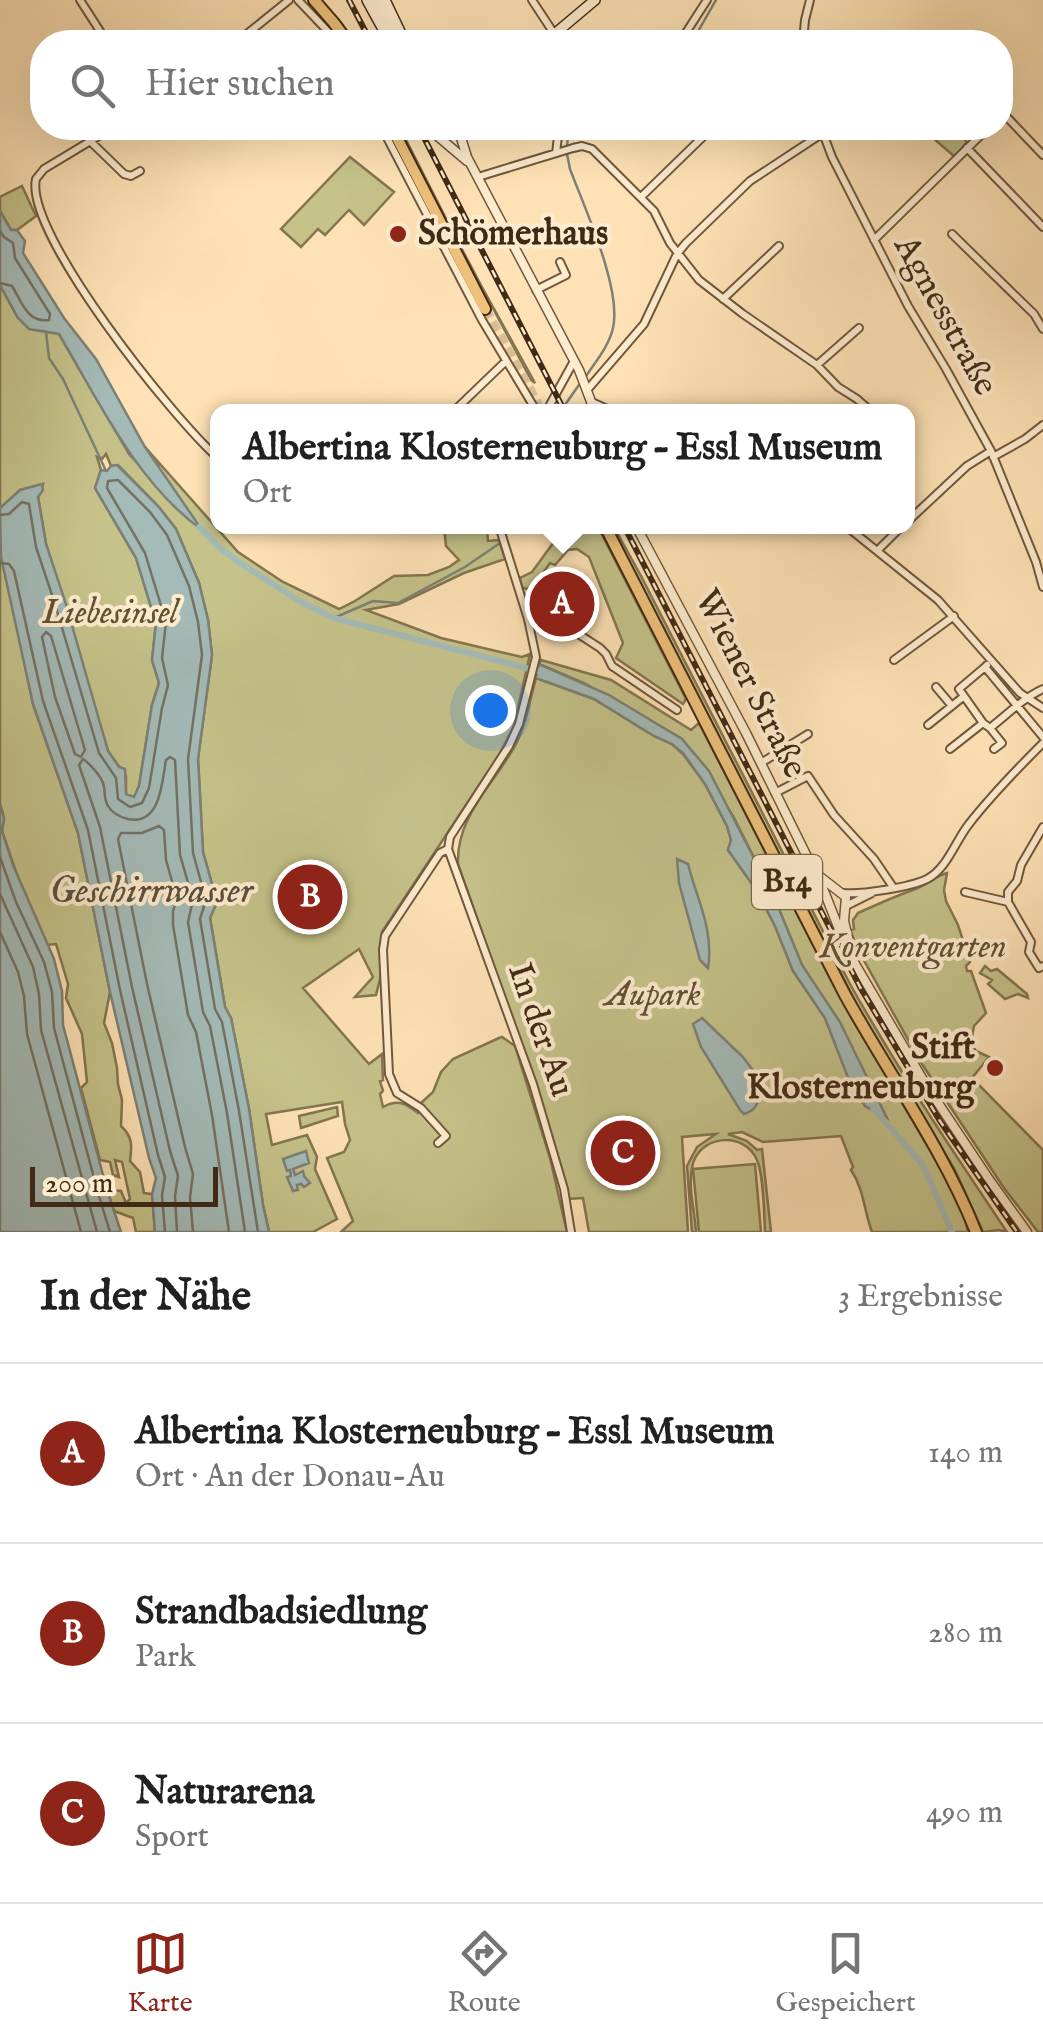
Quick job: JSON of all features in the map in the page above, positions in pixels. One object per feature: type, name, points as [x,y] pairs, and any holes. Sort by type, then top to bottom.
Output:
[{"type":"main road","points":[[314,0],[338,30]]},
{"type":"main road","points":[[367,0],[386,30]]},
{"type":"main road","points":[[376,0],[388,30]]},
{"type":"main road","points":[[385,0],[400,30]]},
{"type":"main road","points":[[560,30],[596,0]]},
{"type":"main road","points":[[398,140],[485,308]]},
{"type":"main road","name":"B14","points":[[609,534],[844,993],[948,1168],[976,1232]]},
{"type":"street","points":[[80,0],[99,30]]},
{"type":"street","points":[[251,30],[289,0]]},
{"type":"street","points":[[298,0],[327,30]]},
{"type":"street","points":[[532,0],[552,30]]},
{"type":"street","points":[[687,30],[706,0]]},
{"type":"street","points":[[804,30],[810,0]]},
{"type":"street","points":[[1013,125],[1043,154]]},
{"type":"street","points":[[140,171],[131,176],[124,174],[90,140],[44,169],[34,184],[35,198],[59,248],[105,324],[184,425],[210,450]]},
{"type":"street","points":[[388,140],[482,320],[532,404]]},
{"type":"street","points":[[443,140],[469,160]]},
{"type":"street","points":[[457,140],[579,370],[593,404]]},
{"type":"street","points":[[557,153],[558,140]]},
{"type":"street","points":[[641,197],[700,140]]},
{"type":"street","points":[[587,387],[644,324],[677,254],[750,181],[808,140]]},
{"type":"street","name":"Agnesstraße","points":[[826,140],[908,306],[992,454],[1043,586]]},
{"type":"street","points":[[874,240],[975,140]]},
{"type":"street","points":[[478,178],[573,148],[592,148],[654,210],[677,254],[698,280],[817,365],[838,387],[863,404]]},
{"type":"street","points":[[967,148],[1043,228]]},
{"type":"street","points":[[952,234],[1034,314],[1043,329]]},
{"type":"street","points":[[723,299],[780,246]]},
{"type":"street","points":[[536,290],[566,275],[560,262]]},
{"type":"street","points":[[817,365],[860,328]]},
{"type":"street","points":[[461,404],[506,361]]},
{"type":"street","points":[[550,404],[574,361]]},
{"type":"street","points":[[915,514],[968,466],[1025,439],[1043,425]]},
{"type":"street","points":[[438,1143],[446,1136],[421,1108],[397,1093],[389,1074],[383,950],[394,922],[440,853],[448,848],[450,837],[519,724],[536,657],[501,534]]},
{"type":"street","name":"Wiener Straße","points":[[640,534],[775,794],[841,938],[926,1085],[1027,1232]]},
{"type":"street","points":[[857,534],[954,616],[1043,740],[969,824],[937,872],[927,879],[873,893],[838,911],[828,904],[832,892],[873,893]]},
{"type":"street","points":[[878,550],[894,534]]},
{"type":"street","points":[[528,619],[546,613],[600,648],[612,666],[678,710]]},
{"type":"street","points":[[894,660],[954,616]]},
{"type":"street","points":[[988,664],[959,689],[1002,743],[994,749]]},
{"type":"street","points":[[988,664],[1025,698],[1043,708]]},
{"type":"street","points":[[936,688],[952,706]]},
{"type":"street","points":[[950,749],[1043,689]]},
{"type":"street","points":[[928,725],[962,697]]},
{"type":"street","points":[[760,764],[808,734]]},
{"type":"street","points":[[775,794],[808,776],[892,887]]},
{"type":"street","points":[[1041,967],[1029,952],[1031,942],[1008,902],[1008,892],[1043,827]]},
{"type":"street","name":"In der Au","points":[[448,848],[533,1084],[564,1189],[572,1232]]},
{"type":"street","name":"Wiener Straße","points":[[812,869],[847,899],[845,933],[854,960]]},
{"type":"street","points":[[965,892],[1008,902]]},
{"type":"green space","points":[[404,140],[406,140],[450,227]]},
{"type":"green space","points":[[935,140],[965,140],[955,157]]},
{"type":"green space","points":[[350,157],[394,192],[364,225],[349,210],[325,235],[318,229],[301,247],[281,229]]},
{"type":"green space","points":[[22,186],[36,216],[11,230],[0,211],[0,197]]},
{"type":"green space","name":"Liebesinsel","points":[[0,285],[18,318],[59,334],[129,454],[148,475],[159,465],[145,447],[210,520],[210,534],[222,534],[238,552],[283,582],[339,609],[394,576],[428,575],[459,560],[446,546],[445,534],[488,534],[488,541],[499,540],[505,559],[464,573],[399,604],[366,610],[441,638],[522,657],[530,654],[514,726],[499,755],[382,932],[376,995],[355,997],[373,977],[359,949],[303,988],[369,1064],[382,1054],[383,1107],[401,1103],[418,1113],[453,1059],[502,1037],[515,1046],[550,1158],[567,1232],[341,1232],[353,1221],[327,1158],[344,1152],[350,1140],[342,1102],[266,1114],[272,1145],[307,1135],[317,1157],[315,1169],[337,1219],[313,1232],[269,1232],[249,1109],[231,1018],[225,1007],[210,918],[217,902],[203,852],[198,758],[212,655],[199,583],[176,529],[158,506],[118,465],[111,466],[106,454],[102,459],[97,457],[101,470],[95,488],[136,558],[156,623],[152,660],[159,683],[134,798],[126,794],[126,776],[108,751],[46,544],[38,497],[43,484],[20,490],[0,510]]},
{"type":"green space","points":[[482,287],[535,383],[531,380]]},
{"type":"green space","points":[[560,534],[602,534],[686,699],[683,704],[616,658],[623,643],[589,557],[577,549],[568,550],[555,565],[550,563],[533,587],[522,587],[520,578],[532,572]]},
{"type":"green space","points":[[614,534],[618,534],[641,576],[850,984],[906,1079],[1007,1232],[983,1232],[955,1170],[867,1024]]},
{"type":"green space","points":[[0,544],[33,704],[78,833],[110,992],[104,1023],[117,1068],[121,1126],[130,1138],[130,1161],[140,1172],[144,1193],[152,1194],[155,1232],[136,1232],[133,1218],[114,1211],[107,1190],[121,1191],[126,1203],[130,1199],[122,1162],[115,1160],[119,1177],[113,1175],[110,1162],[100,1160],[81,1088],[87,1082],[82,1034],[66,998],[68,984],[56,944],[47,945],[25,898],[2,831]]},
{"type":"green space","name":"Aupark","points":[[541,660],[611,680],[691,730],[699,723],[844,1005],[950,1184],[968,1232],[872,1232],[841,1136],[763,1142],[742,1132],[728,1134],[762,1149],[771,1232],[765,1232],[757,1160],[742,1144],[722,1140],[702,1149],[692,1168],[696,1232],[692,1232],[687,1166],[697,1147],[716,1134],[682,1137],[688,1232],[589,1232],[583,1198],[567,1199],[537,1089],[458,864],[469,816],[515,746],[536,678],[594,699],[683,754],[705,784],[727,826],[731,840],[728,850],[757,891],[793,971],[825,1018],[835,1042],[822,997],[802,965],[774,897],[733,816],[682,739],[584,683],[539,664]]},
{"type":"green space","name":"Konventgarten","points":[[947,873],[946,901],[970,962],[967,971],[971,971],[986,1013],[974,1026],[971,1042],[976,1051],[989,1057],[972,1078],[1043,1150],[1043,1232],[1038,1232],[1004,1188],[920,1061],[850,930],[854,929],[853,920],[858,913]]},
{"type":"green space","points":[[985,966],[991,971],[997,969],[1028,998],[1018,994],[1005,999],[988,984],[992,980],[980,973]]},
{"type":"green space","points":[[337,1107],[338,1116],[301,1128],[299,1116]]},
{"type":"green space","points":[[755,1164],[761,1232],[699,1232],[693,1169]]},
{"type":"water","points":[[0,211],[11,230],[17,230],[25,241],[23,253],[64,318],[96,359],[145,447],[202,530],[179,511],[139,465],[59,334],[29,329],[18,318],[0,285]]},
{"type":"water","name":"Geschirrwasser","points":[[117,465],[176,529],[199,583],[208,620],[212,655],[198,759],[203,852],[217,902],[210,918],[225,1007],[231,1018],[249,1109],[269,1232],[155,1232],[152,1194],[156,1178],[110,992],[78,833],[33,704],[1,557],[0,508],[20,490],[42,484],[38,497],[46,544],[108,751],[125,769],[126,794],[134,797],[159,683],[152,660],[156,623],[136,558],[95,488],[101,470]]},
{"type":"water","points":[[539,664],[609,695],[682,739],[709,771],[774,897],[802,965],[840,1022],[887,1118],[865,1106],[850,1083],[825,1018],[793,971],[757,891],[728,850],[731,840],[727,826],[683,753],[594,699],[536,678]]},
{"type":"water","points":[[0,805],[2,831],[13,865],[54,959],[62,991],[63,1025],[121,1232],[0,1232]]},
{"type":"water","points":[[677,859],[688,864],[704,915],[709,940],[708,968],[700,960],[679,883]]},
{"type":"water","points":[[702,1018],[755,1073],[764,1074],[754,1108],[744,1114],[701,1047],[693,1024]]},
{"type":"water","points":[[306,1151],[309,1163],[293,1169],[295,1175],[303,1171],[310,1183],[304,1187],[297,1185],[298,1190],[293,1191],[287,1177],[291,1176],[290,1170],[287,1171],[283,1159]]},
{"type":"waterway","points":[[699,30],[716,0]]},
{"type":"waterway","points":[[567,146],[568,140]]},
{"type":"waterway","points":[[567,154],[607,270],[614,311],[608,341],[586,376]]},
{"type":"waterway","points":[[46,332],[49,358],[63,379],[106,471]]},
{"type":"waterway","points":[[566,404],[581,382]]},
{"type":"waterway","points":[[199,527],[243,565],[334,618],[545,673]]},
{"type":"waterway","points":[[334,618],[373,601],[398,603],[465,567],[500,543],[506,534]]},
{"type":"waterway","points":[[873,1108],[923,1165],[952,1232]]},
{"type":"tunnel","points":[[485,309],[538,404]]},
{"type":"railway","points":[[349,0],[365,30]]},
{"type":"railway","points":[[425,140],[561,404]]},
{"type":"railway","points":[[628,534],[860,987],[940,1121],[1017,1232]]},
{"type":"place","name":"Schömerhaus","points":[[398,234]]},
{"type":"place","name":"Albertina Klosterneuburg – Essl Museum","points":[[562,604]]},
{"type":"place","name":"Strandbadsiedlung","points":[[310,897]]},
{"type":"place","name":"Stift Klosterneuburg","points":[[995,1068]]},
{"type":"place","name":"Naturarena","points":[[623,1153]]}]
